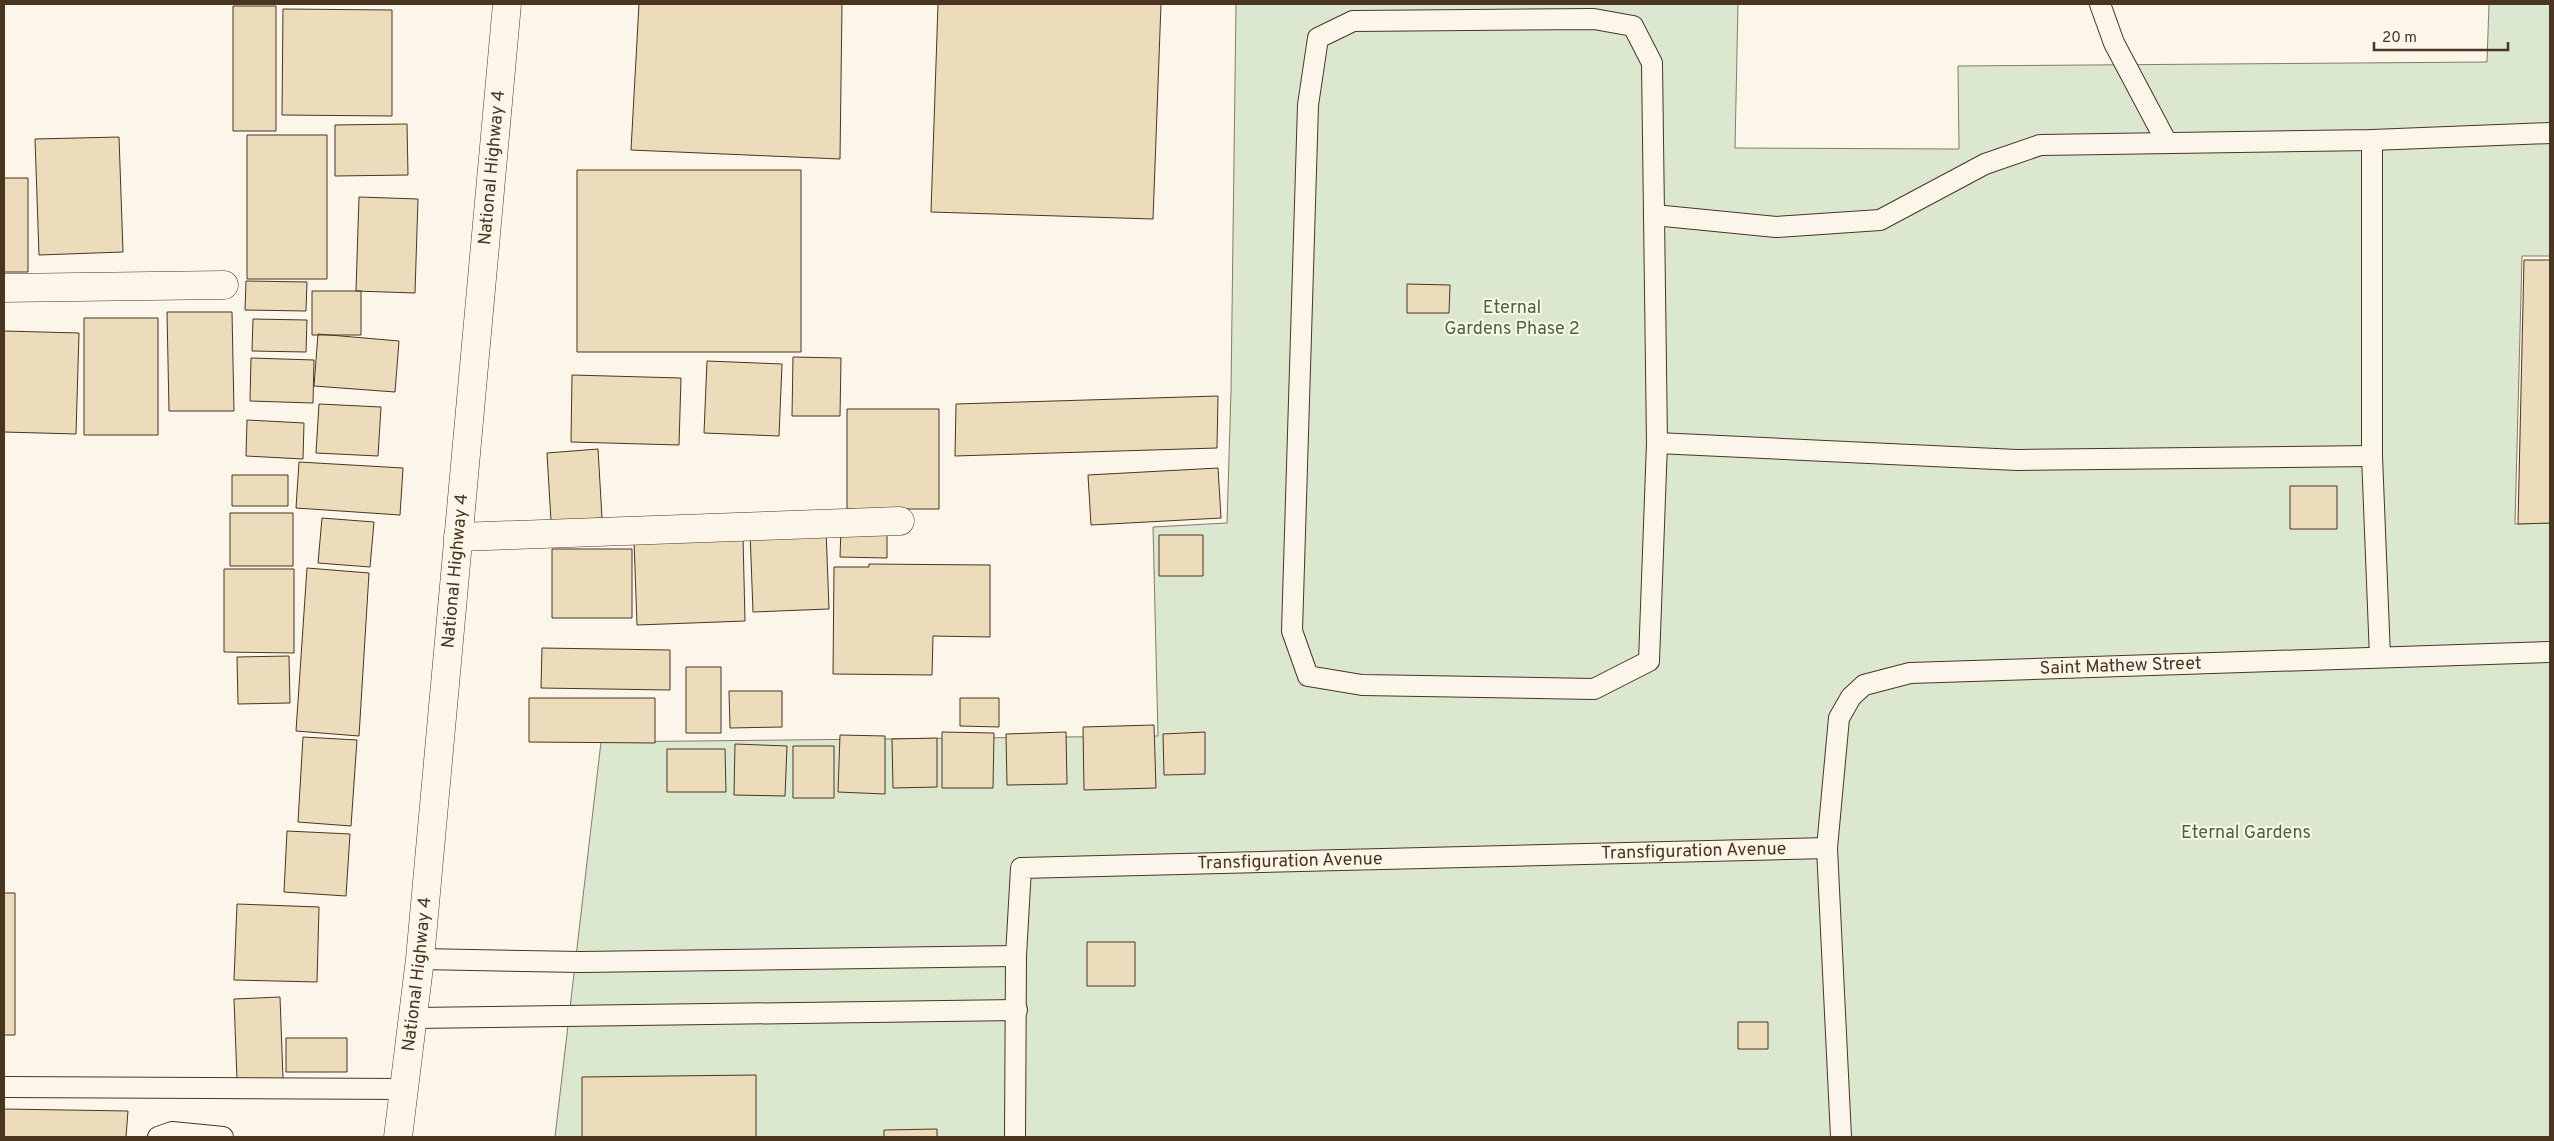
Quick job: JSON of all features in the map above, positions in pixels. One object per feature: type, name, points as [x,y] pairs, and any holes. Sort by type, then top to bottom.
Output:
[{"type":"main road","name":"National Highway 4","points":[[398,1137],[415,1018],[508,4]]},
{"type":"main road","points":[[4,288],[224,285]]},
{"type":"main road","points":[[458,537],[900,521]]},
{"type":"lane","points":[[2100,4],[2114,43],[2167,143]]},
{"type":"lane","points":[[1594,19],[1633,26],[1652,63],[1654,214],[1657,443],[1649,661],[1594,689],[1362,685],[1308,676],[1292,630],[1308,105],[1318,38],[1353,20],[1594,19]]},
{"type":"lane","points":[[1654,214],[1776,227],[1880,220],[1985,164],[2040,145],[2372,140],[2550,133]]},
{"type":"lane","points":[[2372,140],[2372,456],[2380,657]]},
{"type":"lane","points":[[1657,443],[2017,460],[2372,456]]},
{"type":"lane","name":"Saint Mathew Street","points":[[1841,1137],[1827,848],[1839,718],[1850,697],[1864,685],[1910,673],[2550,652]]},
{"type":"lane","name":"Transfiguration Avenue","points":[[1016,1137],[1016,956],[1021,868],[1827,848]]},
{"type":"lane","points":[[420,960],[581,962],[1016,956]]},
{"type":"lane","points":[[415,1018],[1016,1010]]},
{"type":"lane","points":[[4,1087],[405,1088]]},
{"type":"lane","points":[[158,1137],[172,1132],[223,1137]]},
{"type":"green space","points":[[1236,4],[1738,4],[1735,148],[1959,149],[1958,66],[2487,62],[2489,4],[2550,4],[2550,256],[2522,256],[2515,524],[2550,523],[2550,1137],[555,1137],[601,742],[1158,736],[1153,527],[1227,523],[1231,391]]},
{"type":"building","points":[[639,4],[842,4],[840,159],[631,150]]},
{"type":"building","points":[[938,4],[1161,4],[1153,219],[931,212]]},
{"type":"building","points":[[233,6],[276,6],[276,131],[233,131]]},
{"type":"building","points":[[283,9],[392,10],[392,116],[282,115]]},
{"type":"building","points":[[407,124],[408,175],[335,176],[335,125]]},
{"type":"building","points":[[247,135],[327,135],[327,279],[247,279]]},
{"type":"building","points":[[119,137],[123,252],[39,255],[35,139]]},
{"type":"building","points":[[577,170],[801,170],[801,352],[577,352]]},
{"type":"building","points":[[4,178],[28,178],[28,272],[4,272]]},
{"type":"building","points":[[359,197],[418,199],[415,293],[356,291]]},
{"type":"building","points":[[2524,260],[2550,260],[2550,523],[2518,524]]},
{"type":"building","points":[[246,281],[307,282],[306,311],[245,310]]},
{"type":"building","points":[[1407,284],[1450,285],[1449,313],[1407,313]]},
{"type":"building","points":[[312,291],[361,291],[361,335],[312,335]]},
{"type":"building","points":[[167,312],[232,312],[234,411],[169,411]]},
{"type":"building","points":[[84,318],[158,318],[158,435],[84,435]]},
{"type":"building","points":[[253,319],[307,320],[306,352],[252,351]]},
{"type":"building","points":[[4,331],[79,333],[76,434],[4,432]]},
{"type":"building","points":[[318,334],[399,341],[395,392],[314,386]]},
{"type":"building","points":[[793,357],[841,358],[840,416],[792,416]]},
{"type":"building","points":[[251,358],[314,360],[313,403],[250,401]]},
{"type":"building","points":[[707,361],[782,364],[779,436],[704,433]]},
{"type":"building","points":[[572,375],[681,378],[679,445],[571,442]]},
{"type":"building","points":[[1218,396],[1217,448],[955,456],[956,404]]},
{"type":"building","points":[[319,404],[381,407],[378,456],[316,453]]},
{"type":"building","points":[[847,409],[939,409],[939,509],[847,509]]},
{"type":"building","points":[[247,420],[304,423],[303,459],[246,456]]},
{"type":"building","points":[[598,449],[602,518],[551,521],[547,453]]},
{"type":"building","points":[[299,462],[403,468],[400,515],[296,508]]},
{"type":"building","points":[[1218,468],[1221,518],[1091,525],[1088,475]]},
{"type":"building","points":[[232,475],[288,475],[288,506],[232,506]]},
{"type":"building","points":[[2290,486],[2337,486],[2337,529],[2290,529]]},
{"type":"building","points":[[230,513],[293,513],[293,566],[230,566]]},
{"type":"building","points":[[322,518],[374,522],[370,567],[318,563]]},
{"type":"building","points":[[841,527],[887,527],[887,558],[840,557]]},
{"type":"building","points":[[826,529],[829,609],[753,612],[750,532]]},
{"type":"building","points":[[1159,535],[1203,535],[1203,576],[1159,576]]},
{"type":"building","points":[[743,537],[745,621],[637,625],[634,540]]},
{"type":"building","points":[[552,549],[632,549],[632,618],[552,618]]},
{"type":"building","points":[[869,564],[990,565],[990,637],[933,636],[932,675],[833,674],[834,567],[869,567]]},
{"type":"building","points":[[307,568],[369,573],[359,736],[296,731]]},
{"type":"building","points":[[224,569],[294,569],[294,653],[224,652]]},
{"type":"building","points":[[542,648],[670,650],[670,690],[541,688]]},
{"type":"building","points":[[289,656],[290,703],[238,704],[237,657]]},
{"type":"building","points":[[686,667],[721,667],[721,733],[686,733]]},
{"type":"building","points":[[729,691],[782,691],[782,727],[730,728]]},
{"type":"building","points":[[529,698],[655,698],[655,743],[529,742]]},
{"type":"building","points":[[960,698],[999,698],[999,727],[960,726]]},
{"type":"building","points":[[1154,725],[1156,788],[1084,790],[1083,727]]},
{"type":"building","points":[[942,732],[994,733],[993,788],[942,788]]},
{"type":"building","points":[[1066,732],[1067,784],[1007,785],[1006,734]]},
{"type":"building","points":[[1205,732],[1205,774],[1164,775],[1163,734]]},
{"type":"building","points":[[840,735],[885,736],[885,794],[838,792]]},
{"type":"building","points":[[303,737],[357,740],[351,826],[298,822]]},
{"type":"building","points":[[937,738],[937,787],[893,788],[892,739]]},
{"type":"building","points":[[735,744],[787,746],[785,796],[734,795]]},
{"type":"building","points":[[793,746],[834,746],[834,798],[793,798]]},
{"type":"building","points":[[667,749],[725,749],[726,792],[667,792]]},
{"type":"building","points":[[287,831],[350,834],[346,896],[284,892]]},
{"type":"building","points":[[4,893],[15,893],[15,1035],[4,1035]]},
{"type":"building","points":[[237,904],[319,907],[317,982],[234,980]]},
{"type":"building","points":[[1087,942],[1135,942],[1135,986],[1087,986]]},
{"type":"building","points":[[280,997],[283,1079],[237,1080],[234,999]]},
{"type":"building","points":[[1738,1022],[1768,1022],[1768,1049],[1738,1049]]},
{"type":"building","points":[[286,1038],[347,1038],[347,1072],[286,1072]]},
{"type":"building","points":[[756,1075],[756,1137],[582,1137],[582,1077]]},
{"type":"building","points":[[4,1109],[128,1111],[126,1137],[4,1137]]},
{"type":"building","points":[[937,1129],[937,1137],[884,1137],[884,1130]]},
{"type":"park label","name":"Eternal Gardens Phase 2","points":[[1512,318]]},
{"type":"park label","name":"Eternal Gardens","points":[[2246,833]]}]
